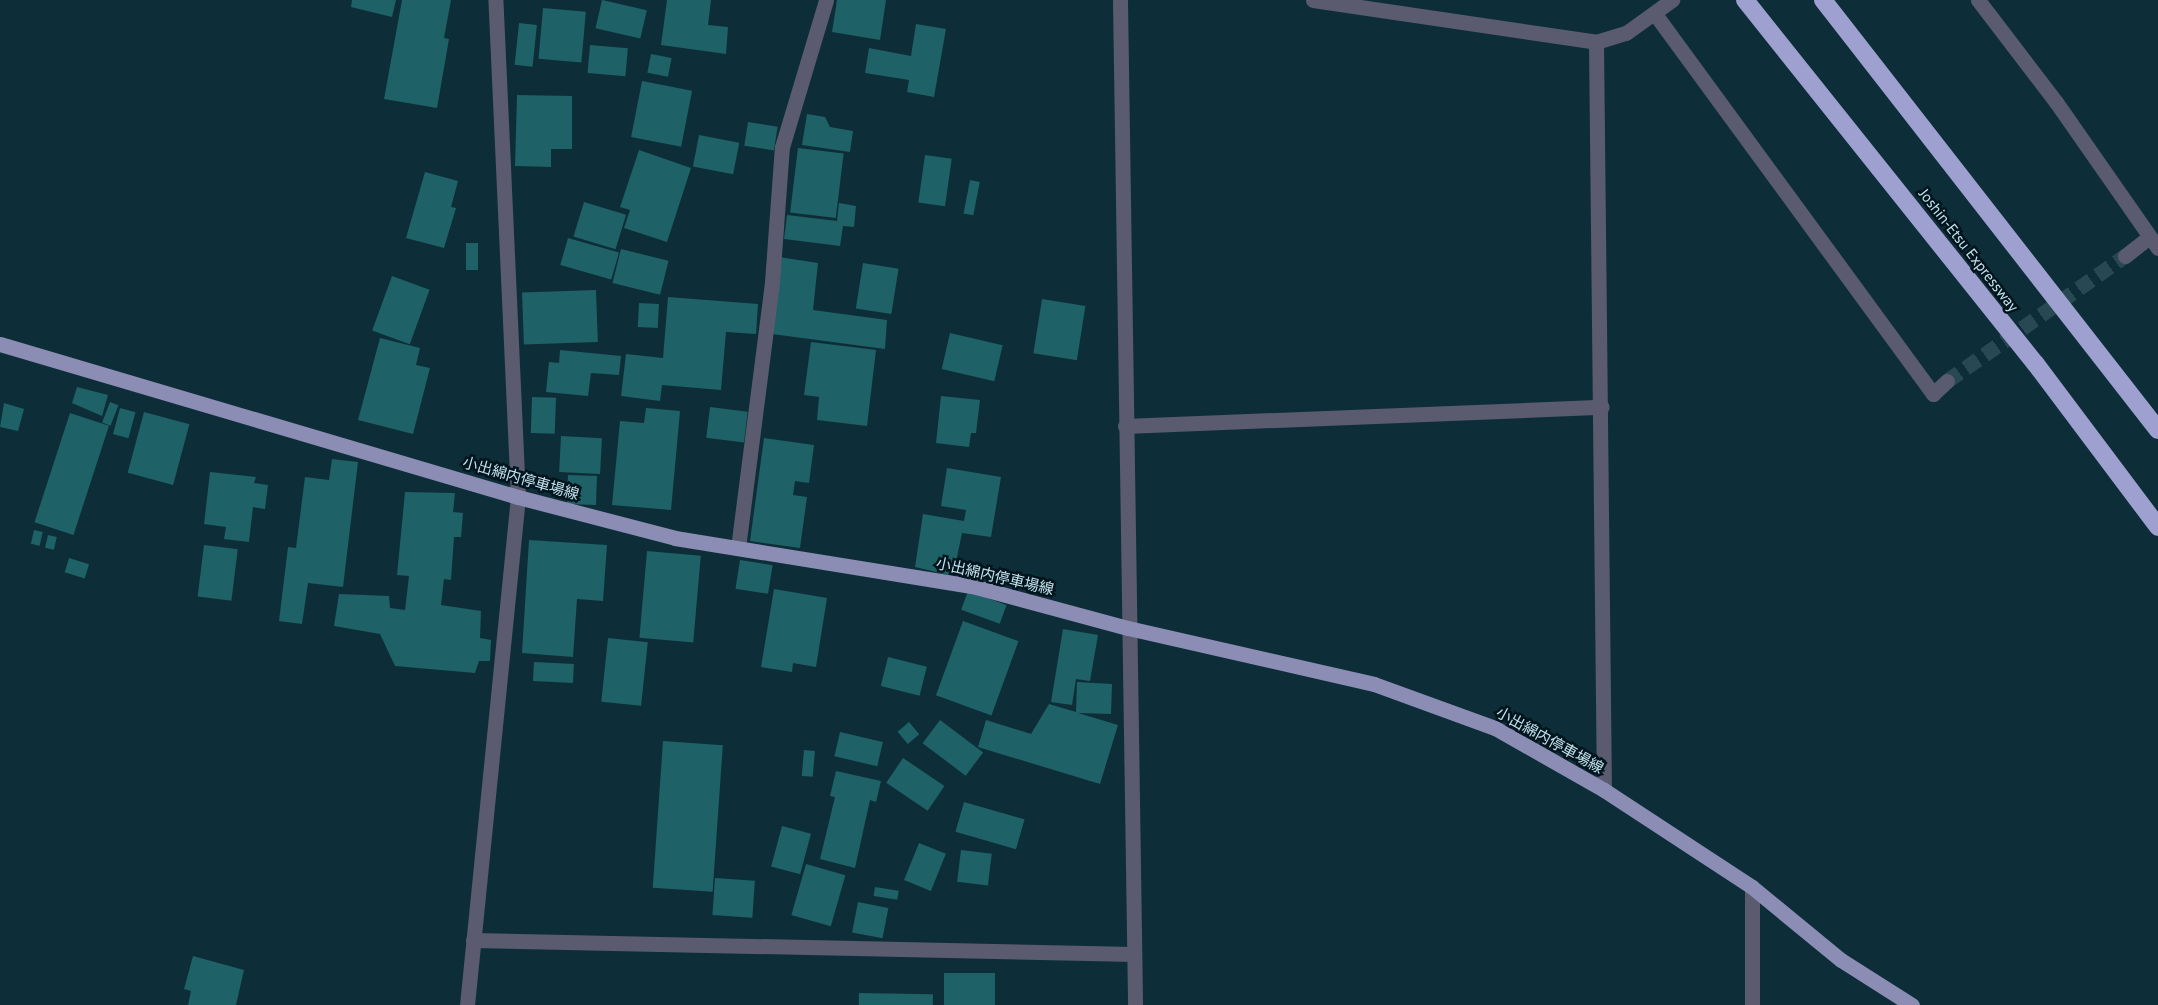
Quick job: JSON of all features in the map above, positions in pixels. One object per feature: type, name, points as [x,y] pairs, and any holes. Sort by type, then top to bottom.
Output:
[{"type":"highway","name":"Joshin-Etsu Expressway","points":[[1745,0],[2035,363],[2158,527]]},
{"type":"highway","points":[[1823,0],[2158,430]]},
{"type":"main road","name":"小出綿内停車場線","points":[[0,344],[518,497],[675,538],[976,586],[1128,628],[1374,684],[1495,728],[1604,790],[1752,887],[1840,960],[1912,1005]]},
{"type":"street","points":[[466,1005],[518,497],[495,0]]},
{"type":"street","points":[[738,548],[772,282],[782,147],[825,0]]},
{"type":"street","points":[[1120,0],[1135,1005]]},
{"type":"street","points":[[1313,0],[1596,42],[1626,33],[1655,14],[1671,0]]},
{"type":"street","points":[[1978,0],[2056,102],[2154,242],[2125,256]]},
{"type":"street","points":[[1655,14],[1933,394],[1947,381]]},
{"type":"street","points":[[1596,42],[1602,406],[1604,790]]},
{"type":"street","points":[[1125,426],[1602,406]]},
{"type":"street","points":[[1752,887],[1752,1005]]},
{"type":"street","points":[[473,940],[1134,954]]},
{"type":"building","points":[[352,0],[396,0],[392,17],[351,7]]},
{"type":"building","points":[[402,0],[451,0],[444,38],[449,39],[437,108],[384,99]]},
{"type":"building","points":[[602,0],[647,10],[640,39],[595,28]]},
{"type":"building","points":[[667,0],[711,0],[708,25],[728,27],[726,54],[661,45]]},
{"type":"building","points":[[837,0],[886,0],[880,40],[832,32]]},
{"type":"building","points":[[543,8],[586,12],[581,63],[539,59]]},
{"type":"building","points":[[519,23],[537,25],[533,67],[515,65]]},
{"type":"building","points":[[916,24],[946,29],[934,97],[907,92],[909,80],[865,73],[869,48],[911,56]]},
{"type":"building","points":[[590,45],[628,48],[625,76],[588,73]]},
{"type":"building","points":[[651,54],[672,58],[668,77],[647,73]]},
{"type":"building","points":[[642,81],[692,91],[681,147],[631,137]]},
{"type":"building","points":[[517,95],[572,96],[572,149],[551,149],[551,167],[515,166]]},
{"type":"building","points":[[807,114],[825,117],[830,127],[853,131],[850,152],[802,145]]},
{"type":"building","points":[[748,122],[778,127],[774,150],[744,146]]},
{"type":"building","points":[[699,135],[739,143],[733,174],[693,166]]},
{"type":"building","points":[[798,148],[844,154],[836,218],[790,213]]},
{"type":"building","points":[[639,150],[691,168],[667,242],[624,228],[630,210],[620,207]]},
{"type":"building","points":[[925,155],[952,159],[945,206],[918,203]]},
{"type":"building","points":[[425,172],[458,181],[451,207],[456,208],[444,248],[406,238]]},
{"type":"building","points":[[970,180],[980,182],[973,215],[964,213]]},
{"type":"building","points":[[584,202],[626,215],[616,249],[573,236]]},
{"type":"building","points":[[839,203],[856,206],[854,227],[843,226],[840,246],[784,239],[787,215],[837,221]]},
{"type":"building","points":[[568,238],[619,253],[611,280],[560,265]]},
{"type":"building","points":[[466,243],[478,243],[478,270],[466,270]]},
{"type":"building","points":[[621,249],[669,261],[660,295],[613,283]]},
{"type":"building","points":[[779,257],[818,263],[813,310],[887,320],[885,349],[772,334]]},
{"type":"building","points":[[863,263],[899,269],[891,314],[856,308]]},
{"type":"building","points":[[392,276],[430,290],[410,344],[372,331]]},
{"type":"building","points":[[596,290],[598,342],[524,345],[522,293]]},
{"type":"building","points":[[668,297],[758,304],[756,334],[726,332],[721,390],[662,385],[660,401],[621,396],[626,354],[663,358]]},
{"type":"building","points":[[1042,299],[1085,306],[1077,360],[1033,353]]},
{"type":"building","points":[[639,303],[659,304],[658,328],[638,327]]},
{"type":"building","points":[[950,333],[1003,345],[994,381],[942,369]]},
{"type":"building","points":[[380,338],[420,348],[416,365],[430,368],[413,434],[358,420]]},
{"type":"building","points":[[811,342],[876,350],[867,426],[817,420],[819,397],[804,395]]},
{"type":"building","points":[[560,350],[621,356],[619,375],[591,373],[588,396],[546,392],[549,362],[559,363]]},
{"type":"building","points":[[77,387],[108,395],[102,416],[72,403]]},
{"type":"building","points":[[941,396],[980,400],[976,433],[971,433],[969,447],[936,443]]},
{"type":"building","points":[[532,397],[556,398],[555,434],[531,433]]},
{"type":"building","points":[[110,402],[118,405],[111,426],[102,423]]},
{"type":"building","points":[[4,403],[24,409],[18,431],[0,427]]},
{"type":"building","points":[[710,407],[748,412],[744,442],[706,438]]},
{"type":"building","points":[[120,408],[135,412],[128,438],[113,434]]},
{"type":"building","points":[[646,408],[680,411],[671,510],[612,505],[620,421],[644,423]]},
{"type":"building","points":[[144,412],[189,424],[173,485],[128,473]]},
{"type":"building","points":[[70,413],[109,426],[73,535],[34,522]]},
{"type":"building","points":[[561,436],[602,438],[600,474],[559,472]]},
{"type":"building","points":[[764,438],[814,445],[809,483],[795,481],[793,495],[807,497],[800,548],[750,541]]},
{"type":"building","points":[[332,459],[358,462],[343,587],[308,583],[302,624],[279,621],[288,547],[296,548],[305,477],[329,480]]},
{"type":"building","points":[[947,468],[1001,477],[991,537],[962,533],[953,576],[915,567],[923,514],[964,521],[966,510],[941,506]]},
{"type":"building","points":[[210,472],[256,477],[254,483],[268,485],[265,509],[253,507],[249,542],[224,539],[226,527],[204,524]]},
{"type":"building","points":[[568,475],[597,476],[596,505],[567,504]]},
{"type":"building","points":[[405,492],[455,493],[453,512],[463,513],[461,537],[454,537],[451,580],[444,579],[441,605],[481,611],[480,638],[491,640],[490,661],[479,661],[475,673],[395,666],[380,634],[334,626],[339,594],[389,596],[390,608],[405,610],[409,576],[397,575]]},
{"type":"building","points":[[34,530],[43,532],[40,546],[31,544]]},
{"type":"building","points":[[48,535],[57,537],[54,550],[45,548]]},
{"type":"building","points":[[529,540],[607,545],[603,601],[577,599],[573,657],[522,653]]},
{"type":"building","points":[[204,545],[238,549],[231,601],[198,597]]},
{"type":"building","points":[[647,551],[701,556],[693,642],[639,638]]},
{"type":"building","points":[[69,558],[89,564],[85,578],[65,572]]},
{"type":"building","points":[[740,560],[773,565],[768,594],[735,589]]},
{"type":"building","points":[[774,589],[827,598],[816,667],[793,663],[792,672],[761,667]]},
{"type":"building","points":[[968,591],[1007,605],[1000,624],[961,610]]},
{"type":"building","points":[[963,621],[1018,641],[991,715],[936,695]]},
{"type":"building","points":[[1063,629],[1098,635],[1090,681],[1076,679],[1072,705],[1051,702]]},
{"type":"building","points":[[608,638],[648,642],[641,706],[601,702]]},
{"type":"building","points":[[888,657],[927,667],[920,696],[881,686]]},
{"type":"building","points":[[534,662],[574,664],[573,683],[533,681]]},
{"type":"building","points":[[1077,682],[1112,684],[1111,714],[1078,713],[1118,725],[1100,784],[978,747],[986,720],[1031,734],[1049,704],[1076,712]]},
{"type":"building","points":[[940,720],[983,752],[966,776],[923,743]]},
{"type":"building","points":[[909,722],[919,734],[908,744],[898,732]]},
{"type":"building","points":[[840,732],[883,742],[877,766],[834,756]]},
{"type":"building","points":[[663,741],[723,745],[713,892],[653,888]]},
{"type":"building","points":[[804,750],[815,751],[813,777],[802,776]]},
{"type":"building","points":[[903,758],[944,786],[928,811],[886,783]]},
{"type":"building","points":[[836,771],[881,781],[876,802],[870,800],[855,868],[820,859],[835,797],[830,796]]},
{"type":"building","points":[[964,802],[1025,819],[1016,849],[955,832]]},
{"type":"building","points":[[782,826],[811,834],[800,874],[771,867]]},
{"type":"building","points":[[919,843],[946,854],[931,891],[904,880]]},
{"type":"building","points":[[961,850],[992,854],[988,886],[957,882]]},
{"type":"building","points":[[806,864],[845,875],[831,926],[791,915]]},
{"type":"building","points":[[715,878],[755,881],[752,918],[712,915]]},
{"type":"building","points":[[875,887],[899,891],[897,900],[874,896]]},
{"type":"building","points":[[858,902],[888,908],[883,938],[852,932]]},
{"type":"building","points":[[193,956],[244,970],[236,1005],[188,1005],[191,991],[184,989]]},
{"type":"building","points":[[944,973],[995,973],[995,1005],[944,1005]]},
{"type":"building","points":[[859,993],[933,994],[933,1005],[859,1005]]},
{"type":"tunnel","points":[[1947,381],[2125,256]]}]
